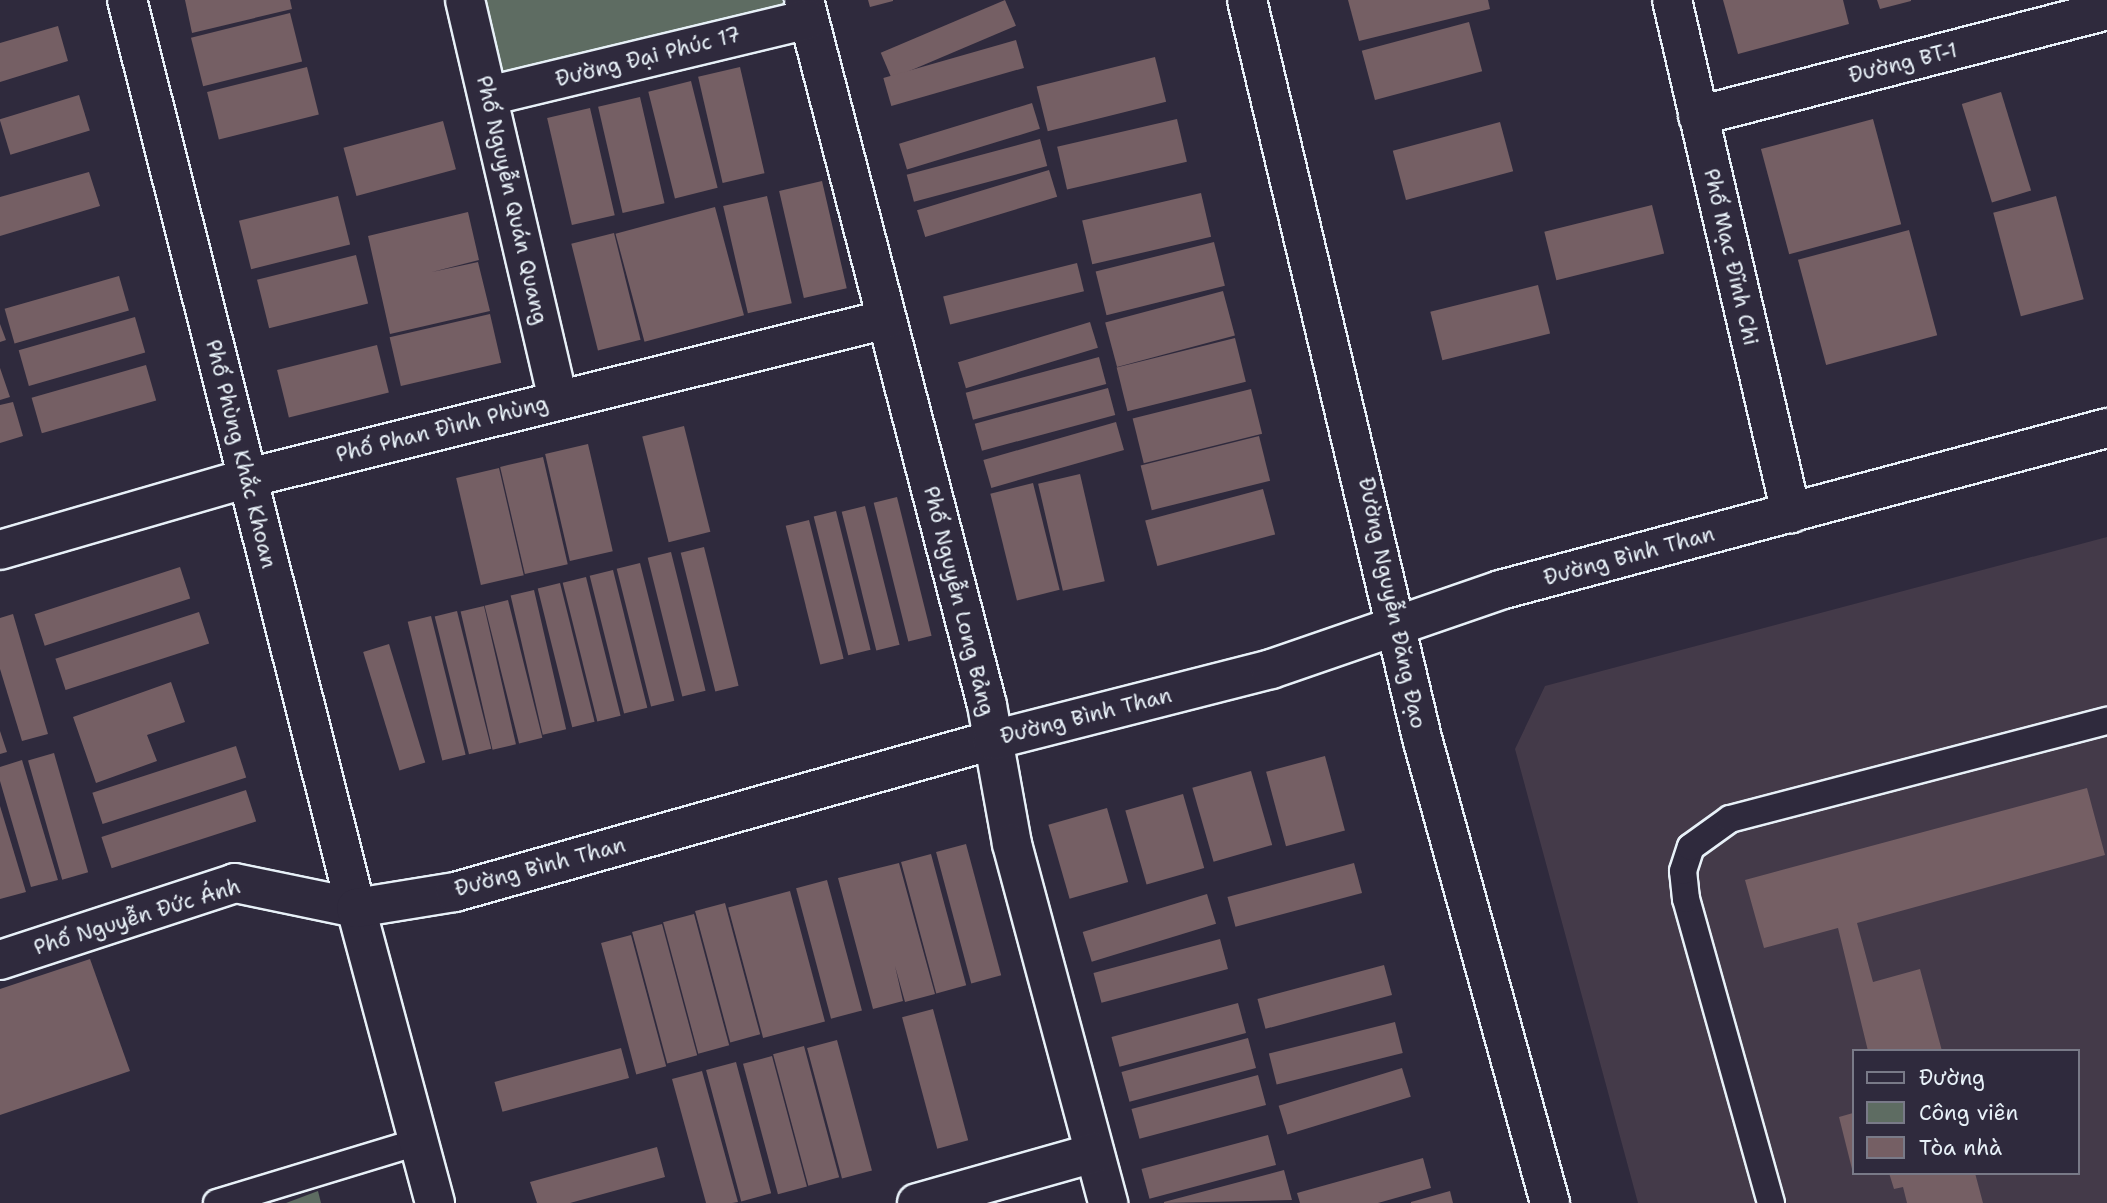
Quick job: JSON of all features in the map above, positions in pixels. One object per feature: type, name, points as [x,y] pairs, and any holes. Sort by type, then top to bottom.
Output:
[{"type":"street","name":"Phố Phùng Khắc Khoan","points":[[127,0],[356,908]]},
{"type":"street","name":"Phố Nguyễn Quán Quang","points":[[465,0],[558,400]]},
{"type":"street","name":"Đường Nguyễn Đăng Đạo","points":[[1247,0],[1422,738],[1550,1203]]},
{"type":"street","name":"Phố Mạc Đĩnh Chi","points":[[1672,0],[1791,513]]},
{"type":"street","name":"Đường Đại Phúc 17","points":[[488,96],[806,9]]},
{"type":"street","name":"Phố Nguyễn Long Bảng","points":[[806,9],[993,740],[1013,844],[1108,1203]]},
{"type":"street","name":"Đường BT-1","points":[[1698,116],[2107,10]]},
{"type":"street","name":"Phố Phan Đình Phùng","points":[[0,550],[248,478],[887,319]]},
{"type":"street","name":"Đường Bình Than","points":[[356,908],[455,892],[993,740],[1271,669],[1396,621],[2107,428]]},
{"type":"street","name":"Phố Nguyễn Đức Ánh","points":[[0,960],[235,883],[356,908]]},
{"type":"street","points":[[356,908],[435,1203]]},
{"type":"street","points":[[917,1203],[1094,1153]]},
{"type":"lane","points":[[1771,1203],[1686,900],[1683,871],[1691,847],[1730,819],[2107,721]]},
{"type":"lane","points":[[217,1203],[418,1142]]},
{"type":"shaded area","points":[[2107,537],[2107,1203],[1638,1203],[1515,749],[1545,686]]},
{"type":"green space","points":[[465,0],[804,0],[488,96]]},
{"type":"green space","points":[[318,1191],[321,1203],[286,1203]]},
{"type":"building","points":[[185,0],[290,0],[292,9],[192,33]]},
{"type":"building","points":[[868,0],[893,0],[893,1],[870,7]]},
{"type":"building","points":[[1005,0],[1016,26],[892,79],[881,53]]},
{"type":"building","points":[[1348,0],[1488,0],[1490,9],[1359,41]]},
{"type":"building","points":[[1723,0],[1843,0],[1849,24],[1738,54]]},
{"type":"building","points":[[1877,0],[1911,0],[1911,1],[1880,9]]},
{"type":"building","points":[[290,13],[302,62],[203,86],[191,38]]},
{"type":"building","points":[[1469,22],[1482,71],[1375,100],[1362,51]]},
{"type":"building","points":[[58,26],[68,61],[0,82],[0,43]]},
{"type":"building","points":[[1016,40],[1024,68],[891,106],[883,78]]},
{"type":"building","points":[[1155,57],[1166,102],[1048,131],[1037,87]]},
{"type":"building","points":[[307,67],[319,115],[219,139],[207,92]]},
{"type":"building","points":[[740,67],[765,173],[723,183],[698,77]]},
{"type":"building","points":[[691,81],[718,188],[675,198],[648,92]]},
{"type":"building","points":[[2001,92],[2031,190],[1992,202],[1962,104]]},
{"type":"building","points":[[79,95],[90,130],[10,155],[0,119]]},
{"type":"building","points":[[640,97],[665,203],[623,213],[598,107]]},
{"type":"building","points":[[1032,103],[1040,129],[907,169],[899,144]]},
{"type":"building","points":[[590,108],[615,215],[572,225],[547,118]]},
{"type":"building","points":[[1177,119],[1187,162],[1067,190],[1057,147]]},
{"type":"building","points":[[1873,119],[1901,224],[1789,254],[1761,149]]},
{"type":"building","points":[[443,121],[456,169],[356,196],[344,148]]},
{"type":"building","points":[[1500,122],[1513,171],[1406,200],[1393,151]]},
{"type":"building","points":[[1040,139],[1047,166],[914,202],[907,175]]},
{"type":"building","points":[[1049,170],[1057,197],[925,237],[917,210]]},
{"type":"building","points":[[89,172],[100,206],[0,236],[0,197]]},
{"type":"building","points":[[822,181],[847,288],[804,298],[779,191]]},
{"type":"building","points":[[1201,193],[1211,237],[1092,264],[1082,220]]},
{"type":"building","points":[[338,196],[350,245],[251,269],[239,221]]},
{"type":"building","points":[[767,196],[792,303],[748,313],[723,206]]},
{"type":"building","points":[[2056,196],[2084,299],[2021,316],[1993,213]]},
{"type":"building","points":[[1652,205],[1664,254],[1556,280],[1544,232]]},
{"type":"building","points":[[715,207],[744,315],[644,342],[616,234]]},
{"type":"building","points":[[468,212],[479,260],[432,272],[478,262],[490,311],[390,334],[368,236]]},
{"type":"building","points":[[1909,230],[1937,335],[1826,365],[1798,260]]},
{"type":"building","points":[[614,233],[641,340],[598,350],[571,244]]},
{"type":"building","points":[[1214,242],[1225,286],[1107,315],[1096,272]]},
{"type":"building","points":[[356,255],[368,304],[269,328],[257,280]]},
{"type":"building","points":[[1077,263],[1084,291],[950,325],[943,296]]},
{"type":"building","points":[[119,276],[129,311],[15,343],[5,309]]},
{"type":"building","points":[[1538,285],[1550,334],[1442,360],[1430,312]]},
{"type":"building","points":[[1223,291],[1235,335],[1117,367],[1105,323]]},
{"type":"building","points":[[490,314],[501,363],[401,386],[390,337]]},
{"type":"building","points":[[135,317],[145,353],[29,386],[19,350]]},
{"type":"building","points":[[1090,322],[1098,348],[966,388],[958,362]]},
{"type":"building","points":[[0,324],[6,340],[0,342]]},
{"type":"building","points":[[1235,338],[1246,382],[1128,411],[1117,368]]},
{"type":"building","points":[[377,345],[389,393],[289,417],[277,370]]},
{"type":"building","points":[[1099,357],[1106,384],[973,420],[966,393]]},
{"type":"building","points":[[146,365],[156,401],[42,433],[32,398]]},
{"type":"building","points":[[0,368],[10,397],[0,400]]},
{"type":"building","points":[[1108,388],[1115,415],[982,451],[975,424]]},
{"type":"building","points":[[1251,389],[1262,434],[1144,463],[1133,419]]},
{"type":"building","points":[[13,402],[23,436],[0,443],[0,405]]},
{"type":"building","points":[[1116,422],[1124,450],[991,488],[983,460]]},
{"type":"building","points":[[684,426],[710,532],[669,542],[642,436]]},
{"type":"building","points":[[1259,436],[1270,481],[1152,510],[1141,466]]},
{"type":"building","points":[[588,444],[613,551],[570,561],[545,454]]},
{"type":"building","points":[[543,457],[568,564],[525,574],[500,467]]},
{"type":"building","points":[[499,468],[524,575],[481,585],[456,478]]},
{"type":"building","points":[[1080,474],[1105,581],[1063,591],[1038,484]]},
{"type":"building","points":[[1033,483],[1060,590],[1017,600],[990,494]]},
{"type":"building","points":[[1263,489],[1275,534],[1157,566],[1145,521]]},
{"type":"building","points":[[897,497],[932,636],[908,642],[874,503]]},
{"type":"building","points":[[865,506],[900,645],[876,651],[842,512]]},
{"type":"building","points":[[836,511],[871,650],[848,655],[814,517]]},
{"type":"building","points":[[809,520],[844,659],[820,665],[786,526]]},
{"type":"building","points":[[704,547],[739,686],[715,692],[681,553]]},
{"type":"building","points":[[671,552],[706,691],[682,697],[648,558]]},
{"type":"building","points":[[640,563],[674,701],[651,707],[617,569]]},
{"type":"building","points":[[180,567],[190,598],[45,646],[34,614]]},
{"type":"building","points":[[613,570],[647,708],[624,714],[590,576]]},
{"type":"building","points":[[586,577],[621,716],[597,722],[563,583]]},
{"type":"building","points":[[560,583],[595,722],[572,727],[538,589]]},
{"type":"building","points":[[534,590],[566,729],[543,735],[511,595]]},
{"type":"building","points":[[508,600],[542,738],[519,744],[485,606]]},
{"type":"building","points":[[484,606],[516,744],[493,750],[461,611]]},
{"type":"building","points":[[457,611],[491,749],[469,754],[435,617]]},
{"type":"building","points":[[199,612],[209,643],[66,690],[55,659]]},
{"type":"building","points":[[13,614],[48,734],[22,741],[0,669],[0,618]]},
{"type":"building","points":[[431,616],[466,755],[442,761],[408,622]]},
{"type":"building","points":[[389,644],[425,763],[399,770],[363,652]]},
{"type":"building","points":[[171,682],[185,722],[147,735],[157,761],[96,783],[73,717]]},
{"type":"building","points":[[0,731],[7,752],[0,754]]},
{"type":"building","points":[[236,746],[246,777],[103,824],[92,793]]},
{"type":"building","points":[[54,753],[88,872],[62,880],[28,760]]},
{"type":"building","points":[[1325,756],[1345,830],[1286,846],[1266,772]]},
{"type":"building","points":[[22,760],[58,880],[31,887],[0,781],[0,767]]},
{"type":"building","points":[[1251,771],[1272,845],[1214,862],[1192,788]]},
{"type":"building","points":[[2087,788],[2105,855],[1857,923],[1873,982],[1920,969],[1941,1049],[1868,1049],[1838,928],[1764,948],[1745,880]]},
{"type":"building","points":[[246,790],[256,821],[112,868],[101,837]]},
{"type":"building","points":[[1183,794],[1204,868],[1147,885],[1125,811]]},
{"type":"building","points":[[0,806],[26,892],[0,899]]},
{"type":"building","points":[[1107,808],[1128,882],[1070,899],[1048,825]]},
{"type":"building","points":[[966,844],[1001,975],[971,983],[936,852]]},
{"type":"building","points":[[931,854],[966,985],[936,993],[901,862]]},
{"type":"building","points":[[899,863],[935,994],[905,1002],[895,966],[903,1001],[873,1009],[838,878]]},
{"type":"building","points":[[1354,863],[1362,893],[1235,927],[1227,897]]},
{"type":"building","points":[[827,880],[862,1010],[831,1019],[796,888]]},
{"type":"building","points":[[790,891],[825,1021],[763,1038],[728,908]]},
{"type":"building","points":[[1207,894],[1216,924],[1092,962],[1083,932]]},
{"type":"building","points":[[725,903],[760,1034],[730,1042],[695,911]]},
{"type":"building","points":[[694,914],[729,1045],[698,1054],[663,922]]},
{"type":"building","points":[[662,924],[697,1055],[667,1063],[632,932]]},
{"type":"building","points":[[631,935],[666,1066],[636,1074],[601,943]]},
{"type":"building","points":[[1220,939],[1228,969],[1101,1003],[1093,973]]},
{"type":"building","points":[[90,959],[130,1071],[0,1115],[0,989]]},
{"type":"building","points":[[1384,965],[1392,995],[1265,1029],[1257,999]]},
{"type":"building","points":[[1238,1003],[1246,1033],[1119,1067],[1111,1037]]},
{"type":"building","points":[[933,1009],[968,1140],[937,1149],[902,1017]]},
{"type":"building","points":[[1395,1022],[1403,1053],[1277,1084],[1269,1053]]},
{"type":"building","points":[[1248,1038],[1256,1068],[1129,1102],[1121,1072]]},
{"type":"building","points":[[837,1040],[872,1170],[842,1178],[807,1048]]},
{"type":"building","points":[[804,1046],[839,1177],[808,1186],[773,1054]]},
{"type":"building","points":[[621,1048],[629,1078],[502,1112],[494,1082]]},
{"type":"building","points":[[772,1056],[807,1186],[778,1194],[743,1064]]},
{"type":"building","points":[[736,1062],[771,1193],[741,1201],[706,1070]]},
{"type":"building","points":[[1402,1068],[1411,1097],[1287,1134],[1279,1106]]},
{"type":"building","points":[[702,1071],[738,1202],[706,1203],[672,1079]]},
{"type":"building","points":[[1258,1075],[1266,1105],[1139,1139],[1131,1109]]},
{"type":"building","points":[[1852,1113],[1852,1169],[1839,1117]]},
{"type":"building","points":[[1268,1135],[1276,1165],[1149,1199],[1141,1169]]},
{"type":"building","points":[[657,1147],[665,1177],[570,1203],[537,1203],[530,1182]]},
{"type":"building","points":[[1423,1158],[1431,1188],[1378,1203],[1300,1203],[1297,1193]]},
{"type":"building","points":[[1284,1170],[1292,1200],[1164,1203],[1164,1202]]},
{"type":"building","points":[[1890,1175],[1976,1175],[1983,1203],[1907,1203],[1903,1187],[1894,1189]]},
{"type":"building","points":[[1450,1191],[1453,1203],[1411,1203],[1411,1202]]}]
